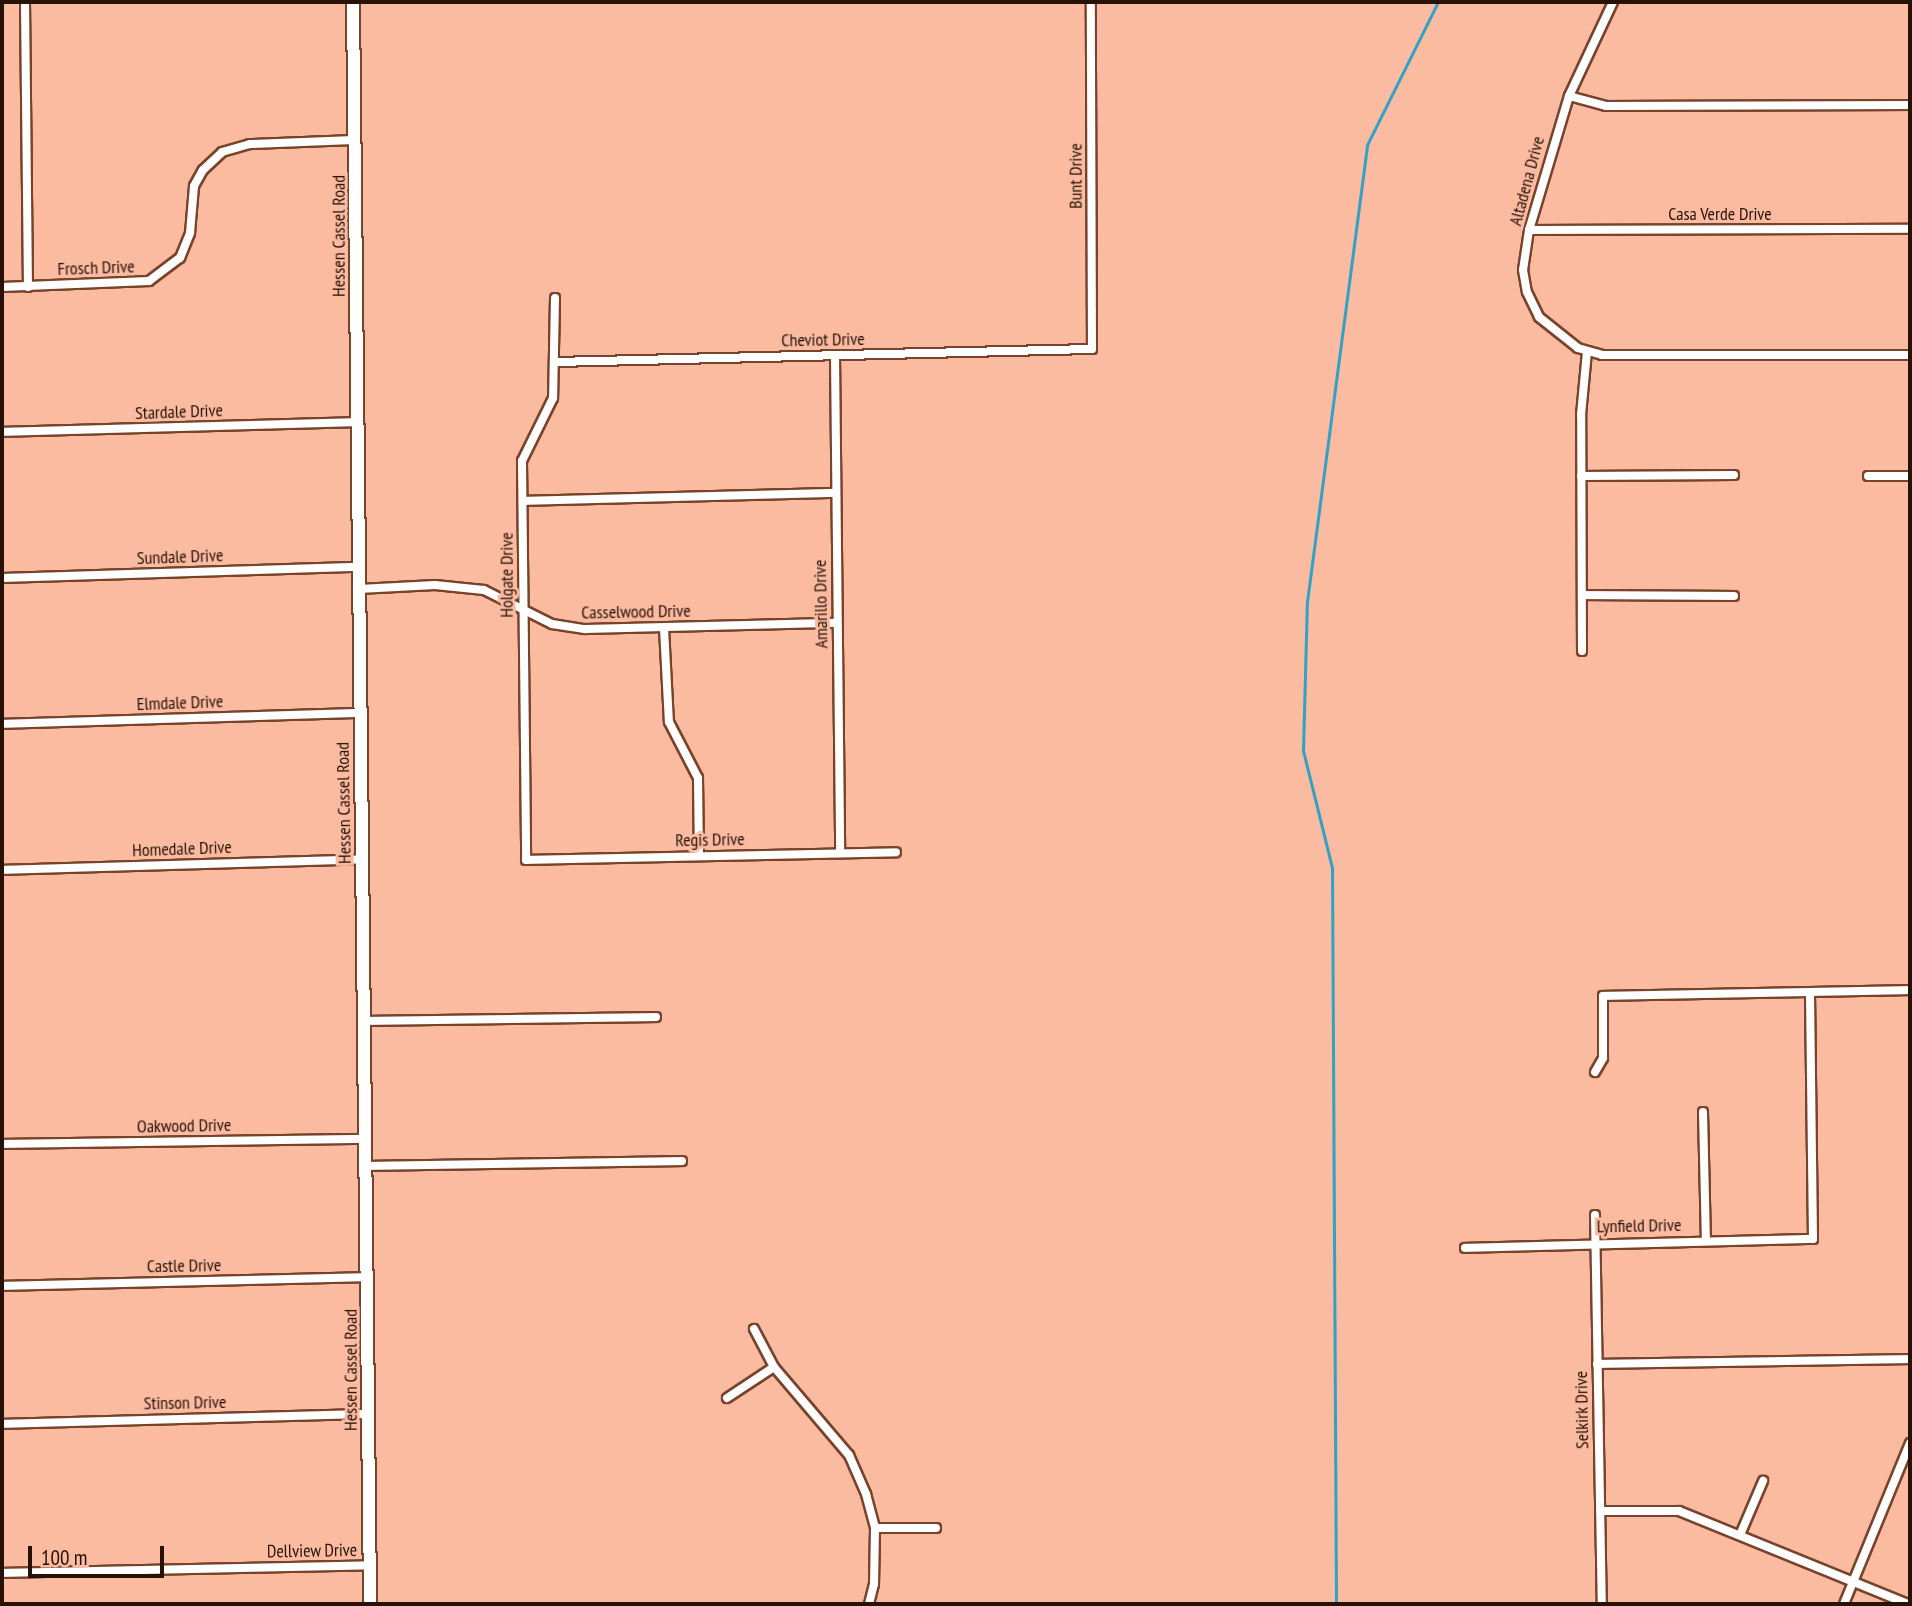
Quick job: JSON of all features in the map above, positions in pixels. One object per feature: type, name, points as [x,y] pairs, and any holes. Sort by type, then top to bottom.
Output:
[{"type":"main road","name":"Hessen Cassel Road","points":[[353,2],[370,1604]]},
{"type":"street","points":[[25,2],[29,287]]},
{"type":"street","name":"Bunt Drive","points":[[1091,2],[1092,349]]},
{"type":"street","name":"Altadena Drive","points":[[1587,352],[1551,329],[1535,310],[1523,270],[1529,230],[1569,96],[1613,2]]},
{"type":"street","points":[[1569,96],[1606,106],[1910,105]]},
{"type":"street","name":"Frosch Drive","points":[[2,287],[139,283],[159,277],[175,265],[185,249],[194,186],[215,156],[250,144],[356,140]]},
{"type":"street","name":"Casa Verde Drive","points":[[1529,230],[1910,229]]},
{"type":"street","name":"Holgate Drive","points":[[526,860],[522,461],[527,443],[553,398],[555,298]]},
{"type":"street","name":"Cheviot Drive","points":[[555,362],[1092,349]]},
{"type":"street","points":[[1582,651],[1582,387],[1587,352],[1910,355]]},
{"type":"street","name":"Amarillo Drive","points":[[835,355],[840,853]]},
{"type":"street","name":"Stardale Drive","points":[[2,432],[357,422]]},
{"type":"street","points":[[1581,476],[1734,475]]},
{"type":"street","points":[[1868,476],[1910,476]]},
{"type":"street","points":[[523,501],[835,493]]},
{"type":"street","name":"Sundale Drive","points":[[2,578],[359,567]]},
{"type":"street","name":"Casselwood Drive","points":[[359,589],[435,585],[484,590],[522,611],[572,628],[837,623]]},
{"type":"street","points":[[1582,595],[1734,596]]},
{"type":"street","points":[[664,628],[668,722],[698,778],[699,856]]},
{"type":"street","name":"Elmdale Drive","points":[[2,724],[360,713]]},
{"type":"street","name":"Regis Drive","points":[[526,860],[896,852]]},
{"type":"street","name":"Homedale Drive","points":[[2,870],[363,859]]},
{"type":"street","points":[[1595,1072],[1603,1058],[1602,996],[1910,990]]},
{"type":"street","name":"Lynfield Drive","points":[[1465,1248],[1813,1239],[1810,993]]},
{"type":"street","points":[[365,1021],[656,1017]]},
{"type":"street","points":[[1703,1112],[1706,1241]]},
{"type":"street","name":"Oakwood Drive","points":[[2,1144],[367,1139]]},
{"type":"street","points":[[367,1166],[682,1161]]},
{"type":"street","name":"Selkirk Drive","points":[[1595,1215],[1602,1604]]},
{"type":"street","name":"Castle Drive","points":[[2,1286],[368,1277]]},
{"type":"street","points":[[754,1329],[775,1367],[849,1455],[875,1528],[874,1584],[869,1604]]},
{"type":"street","points":[[1597,1364],[1910,1359]]},
{"type":"street","points":[[727,1398],[775,1367]]},
{"type":"street","name":"Stinson Drive","points":[[2,1424],[369,1414]]},
{"type":"street","points":[[1844,1604],[1907,1460],[1910,1444]]},
{"type":"street","points":[[1740,1535],[1763,1481]]},
{"type":"street","points":[[1600,1511],[1679,1511],[1908,1604]]},
{"type":"street","points":[[875,1528],[936,1528]]},
{"type":"street","name":"Dellview Drive","points":[[2,1573],[370,1565]]},
{"type":"waterway","points":[[1336,1604],[1332,868],[1303,751],[1307,602],[1367,145],[1438,2]]}]
